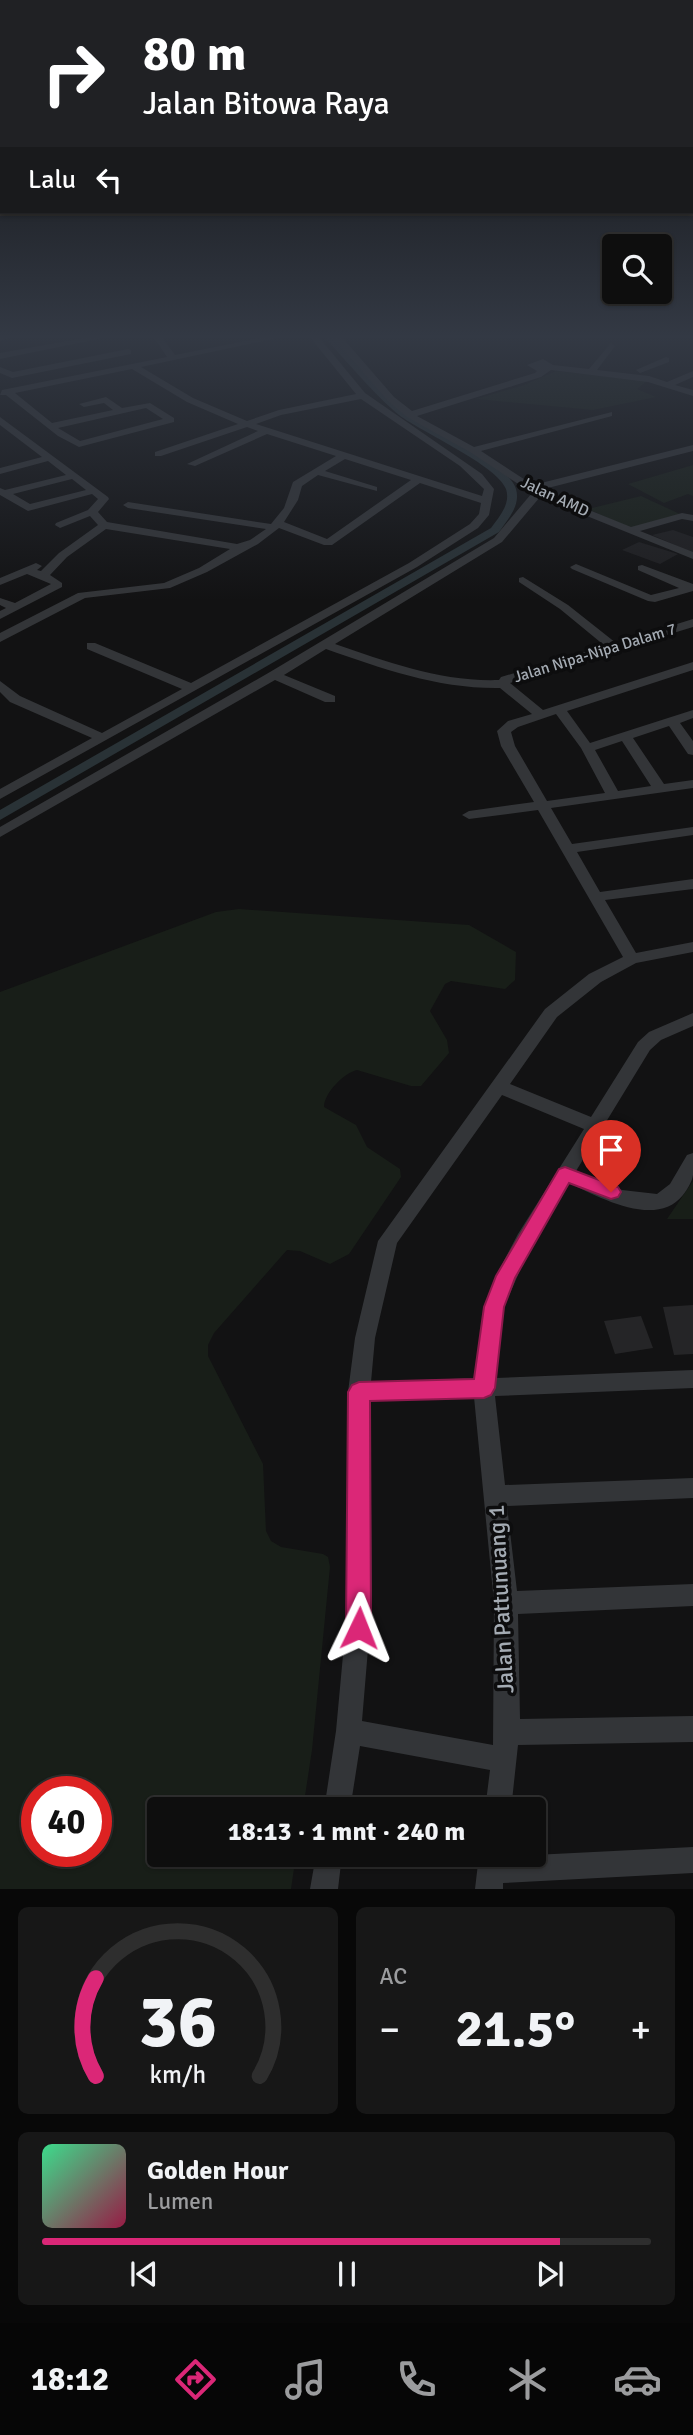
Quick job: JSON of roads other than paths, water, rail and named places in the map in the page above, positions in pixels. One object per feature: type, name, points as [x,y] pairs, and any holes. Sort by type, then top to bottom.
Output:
[{"type":"street","points":[[5,424],[104,501],[92,512],[60,525]]},
{"type":"street","points":[[49,424],[79,444],[155,424]]},
{"type":"street","points":[[52,426],[60,424]]},
{"type":"street","points":[[158,454],[247,424]]},
{"type":"street","points":[[248,424],[487,501]]},
{"type":"street","points":[[0,795],[461,537],[484,515],[489,489],[481,477],[400,424]]},
{"type":"street","name":"Jalan AMD","points":[[426,424],[473,450],[534,491],[693,556]]},
{"type":"street","points":[[473,450],[571,424]]},
{"type":"street","points":[[192,464],[267,430]]},
{"type":"street","points":[[0,833],[274,675],[498,540],[517,522],[522,508],[534,491],[693,448]]},
{"type":"street","points":[[0,638],[82,595],[166,586],[203,570],[253,543],[275,525],[294,500],[297,484],[344,455]]},
{"type":"street","points":[[0,471],[50,458]]},
{"type":"street","points":[[317,471],[373,489]]},
{"type":"street","points":[[2,492],[72,476]]},
{"type":"street","points":[[128,505],[275,525],[328,543],[419,479]]},
{"type":"street","points":[[2,492],[28,508],[93,491]]},
{"type":"street","points":[[92,512],[104,525],[242,547]]},
{"type":"street","points":[[631,530],[692,516]]},
{"type":"street","points":[[43,576],[63,555],[104,525]]},
{"type":"street","points":[[0,582],[63,555]]},
{"type":"street","points":[[576,567],[648,598],[655,599],[691,587]]},
{"type":"street","points":[[642,568],[691,587]]},
{"type":"street","points":[[0,615],[58,585],[26,570]]},
{"type":"street","points":[[523,580],[564,607],[614,647]]},
{"type":"street","points":[[0,601],[15,608]]},
{"type":"street","name":"Jalan Nipa-Nipa Dalam 7","points":[[504,685],[505,680],[693,623]]},
{"type":"street","points":[[324,644],[436,678],[471,684],[504,685],[541,715]]},
{"type":"street","points":[[91,646],[190,687]]},
{"type":"street","points":[[632,959],[508,746],[504,731],[509,726],[559,709],[690,670]]},
{"type":"street","points":[[274,675],[330,699]]},
{"type":"street","points":[[0,685],[15,699],[70,726],[101,737]]},
{"type":"street","points":[[559,709],[587,748],[614,796]]},
{"type":"street","points":[[587,748],[693,714]]},
{"type":"street","points":[[672,721],[693,751]]},
{"type":"street","points":[[625,736],[660,789]]},
{"type":"street","points":[[469,815],[693,784]]},
{"type":"street","points":[[569,849],[693,831]]},
{"type":"street","points":[[595,897],[693,884]]},
{"type":"street","points":[[339,1797],[349,1731],[360,1601],[359,1392],[365,1338],[388,1241],[551,1013],[595,978],[632,959],[693,947]]},
{"type":"street","name":"Jalan Pattunuang 1","points":[[499,1797],[507,1732],[506,1603],[484,1388],[494,1307],[506,1276],[648,1040],[693,1019]]},
{"type":"street","points":[[498,1086],[595,1126]]},
{"type":"street","points":[[565,1174],[635,1201],[654,1203],[670,1196],[679,1186],[693,1160]]},
{"type":"street","points":[[359,1392],[693,1379]]},
{"type":"street","points":[[496,1496],[693,1488]]},
{"type":"street","points":[[506,1603],[693,1595]]},
{"type":"street","points":[[507,1732],[693,1729]]},
{"type":"street","points":[[349,1731],[503,1760]]},
{"type":"street","points":[[491,1871],[693,1860]]},
{"type":"street","points":[[324,1889],[327,1867]]},
{"type":"waterway","points":[[0,816],[495,530],[511,507],[511,489],[502,477],[477,457],[422,424]]}]
